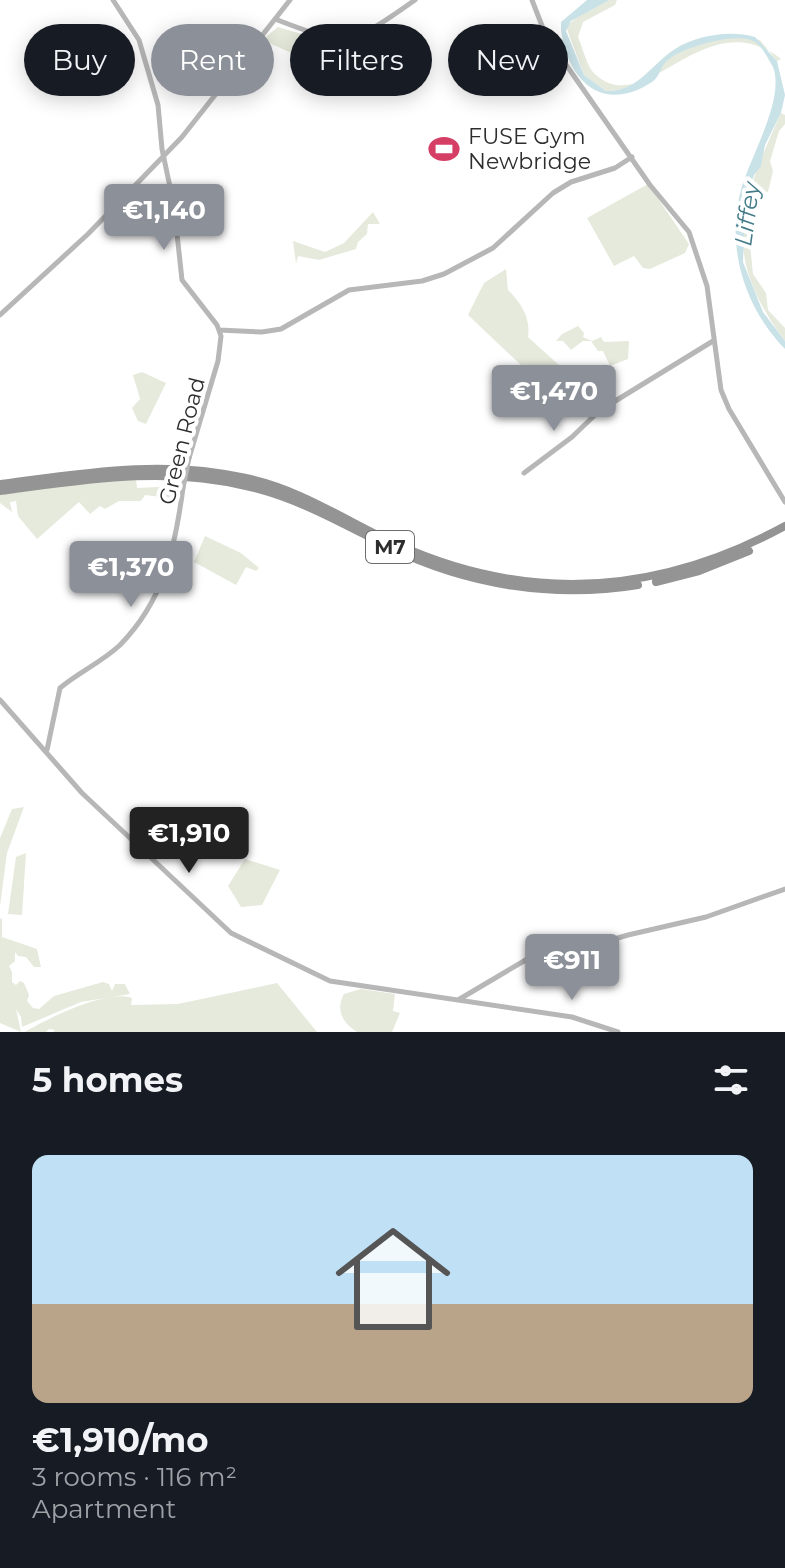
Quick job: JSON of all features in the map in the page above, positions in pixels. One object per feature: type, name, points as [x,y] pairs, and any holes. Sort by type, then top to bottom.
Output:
[{"type":"highway","name":"M7","points":[[0,484],[141,467],[250,478],[296,495],[433,560],[469,571],[535,583],[599,584],[651,577],[703,564],[779,533]]},
{"type":"highway","name":"M7","points":[[0,491],[140,474],[223,481],[305,504],[391,548],[440,568],[486,581],[552,590],[626,587],[679,577],[718,564],[779,533],[785,526]]},
{"type":"street","points":[[113,0],[139,40],[158,105],[182,280],[219,330],[262,332],[281,329],[349,290],[422,281],[444,274],[493,248],[553,193],[571,182],[615,168],[632,157]]},
{"type":"street","points":[[0,315],[88,234],[190,127],[290,0]]},
{"type":"street","points":[[275,19],[322,37],[345,39],[360,35],[415,0]]},
{"type":"street","points":[[532,0],[546,36],[689,232],[707,286],[717,373],[729,409],[785,502]]},
{"type":"street","name":"Green Road","points":[[47,751],[60,688],[120,645],[155,598],[174,548],[189,458],[218,361],[219,330]]},
{"type":"street","points":[[524,473],[572,437],[599,411],[713,341]]},
{"type":"street","points":[[0,700],[82,793],[231,933],[321,979],[578,1018],[618,1032]]},
{"type":"street","points":[[458,1000],[529,958],[555,956],[706,917],[785,889]]},
{"type":"shaded area","points":[[617,0],[615,5],[583,22],[578,37],[593,72],[615,85],[634,83],[625,88],[606,91],[584,75],[568,24],[588,9]]},
{"type":"shaded area","points":[[278,27],[290,31],[290,52],[274,45],[274,30]]},
{"type":"shaded area","points":[[725,36],[760,40],[771,54],[753,45],[727,43],[703,50],[634,83],[669,53],[702,38]]},
{"type":"shaded area","points":[[781,113],[785,115],[785,124],[779,131],[770,161],[773,171],[768,192],[756,191],[748,224],[753,274],[766,293],[768,310],[785,328],[785,341],[764,309],[751,281],[744,254],[743,228],[755,175]]},
{"type":"shaded area","points":[[648,184],[689,244],[685,253],[650,269],[643,268],[634,256],[614,266],[587,218]]},
{"type":"shaded area","points":[[373,212],[380,224],[368,224],[367,234],[358,242],[356,249],[319,260],[298,256],[296,264],[293,241],[325,252],[344,243]]},
{"type":"shaded area","points":[[506,269],[508,290],[526,317],[528,337],[561,367],[542,385],[468,315],[484,283]]},
{"type":"shaded area","points":[[578,326],[584,333],[583,337],[592,341],[601,337],[604,342],[629,341],[628,359],[610,366],[603,351],[598,351],[591,341],[583,341],[571,350],[563,341],[556,341],[562,334]]},
{"type":"shaded area","points":[[142,372],[166,383],[146,424],[138,421],[132,408],[140,399],[133,375]]},
{"type":"shaded area","points":[[136,479],[137,488],[177,486],[177,499],[145,495],[141,501],[119,501],[105,509],[100,506],[90,514],[79,502],[37,539],[18,516],[16,501],[10,502],[12,512],[0,503],[0,495],[71,484]]},
{"type":"shaded area","points":[[205,536],[241,553],[259,568],[256,571],[246,567],[236,585],[194,562]]},
{"type":"shaded area","points":[[24,807],[7,853],[0,906],[0,838],[12,809]]},
{"type":"shaded area","points":[[26,853],[22,915],[8,914],[16,857]]},
{"type":"shaded area","points":[[245,859],[280,870],[262,905],[241,907],[228,886]]},
{"type":"shaded area","points":[[2,918],[2,937],[37,949],[41,967],[34,967],[26,957],[18,956],[15,952],[15,961],[9,966],[12,982],[16,985],[20,981],[24,983],[29,995],[27,1001],[33,1008],[39,1009],[54,996],[103,982],[109,984],[112,991],[115,984],[125,984],[130,994],[81,1002],[22,1027],[16,1009],[21,1032],[0,1023]]},
{"type":"shaded area","points":[[277,983],[317,1032],[53,1032],[55,1030],[49,1029],[46,1032],[25,1032],[61,1013],[108,998],[132,998],[131,1005],[178,1004]]},
{"type":"shaded area","points":[[361,989],[395,994],[393,1011],[400,1013],[392,1032],[357,1032],[344,1020],[340,1005],[344,994]]},
{"type":"water","points":[[587,0],[609,0],[571,21],[568,27],[568,24],[561,22]]},
{"type":"water","points":[[733,34],[755,37],[777,61],[785,95],[781,113],[765,145],[761,166],[754,175],[746,199],[743,262],[763,312],[785,341],[785,349],[770,332],[748,294],[737,252],[737,208],[742,186],[775,94],[773,67],[763,50],[755,42],[736,38],[698,45],[666,61],[652,82],[618,95],[591,88],[571,65],[568,36],[584,75],[606,91],[625,88],[676,48],[709,36]]},
{"type":"place","name":"FUSE Gym Newbridge","points":[[444,149]]},
{"type":"water label","name":"Liffey","points":[[747,214]]}]
